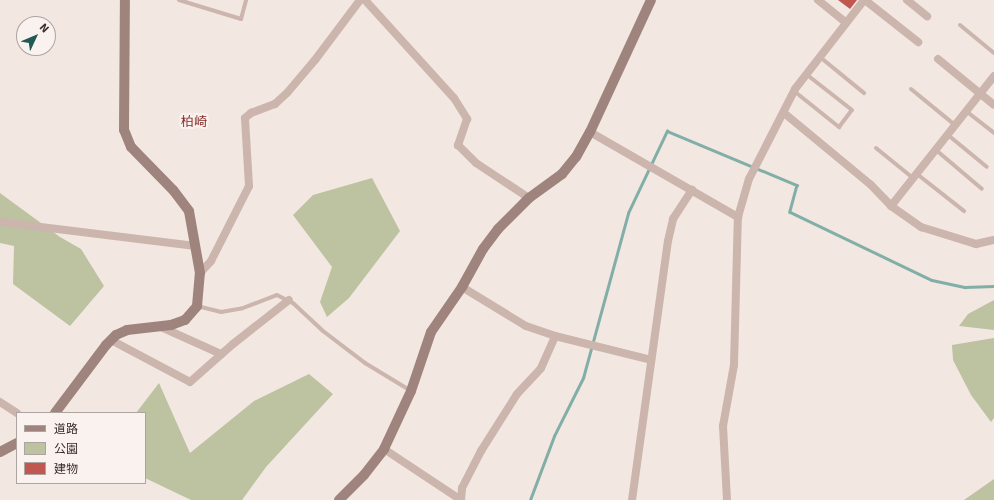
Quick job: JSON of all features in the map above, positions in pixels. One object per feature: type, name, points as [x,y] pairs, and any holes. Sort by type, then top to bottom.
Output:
[{"type":"street","points":[[56,412],[111,340],[126,330],[161,327],[184,320],[197,306],[200,273],[189,212],[173,190],[131,147],[124,130],[125,0]]},
{"type":"street","points":[[200,273],[211,261],[249,186],[245,118],[251,113],[275,104],[287,93],[320,54],[360,0]]},
{"type":"street","points":[[365,0],[454,98],[467,119],[458,145],[476,163],[529,198]]},
{"type":"street","points":[[339,500],[364,474],[384,449],[412,392],[431,332],[462,287],[483,249],[498,229],[529,198],[562,174],[576,157],[590,132],[651,0]]},
{"type":"street","points":[[818,0],[846,23]]},
{"type":"street","points":[[727,500],[723,426],[734,365],[734,275],[739,237],[738,217],[748,179],[767,140],[784,113],[794,91],[865,0],[918,42]]},
{"type":"street","points":[[907,0],[927,16]]},
{"type":"street","points":[[938,60],[994,105]]},
{"type":"street","points":[[891,206],[994,76]]},
{"type":"street","points":[[784,113],[871,185],[891,206],[921,227],[976,244],[994,240]]},
{"type":"street","points":[[590,132],[738,217]]},
{"type":"street","points":[[632,500],[668,241],[673,220],[692,190]]},
{"type":"street","points":[[0,222],[196,246]]},
{"type":"street","points":[[462,287],[526,326],[555,336],[652,360]]},
{"type":"street","points":[[111,340],[190,382],[221,354],[289,300]]},
{"type":"street","points":[[161,327],[221,354]]},
{"type":"street","points":[[384,449],[461,500],[462,488],[481,452],[517,394],[541,368],[555,336]]},
{"type":"street","points":[[0,402],[16,412]]},
{"type":"street","points":[[0,452],[16,444]]},
{"type":"lane","points":[[178,0],[241,19],[246,0]]},
{"type":"lane","points":[[960,25],[994,54]]},
{"type":"lane","points":[[820,57],[864,93]]},
{"type":"lane","points":[[794,91],[839,127],[852,110],[806,74]]},
{"type":"lane","points":[[911,89],[955,125]]},
{"type":"lane","points":[[966,111],[994,133]]},
{"type":"lane","points":[[948,134],[987,167]]},
{"type":"lane","points":[[876,148],[964,211]]},
{"type":"lane","points":[[935,150],[982,188]]},
{"type":"lane","points":[[197,306],[221,312],[243,308],[277,295],[289,300],[365,364],[412,392]]},
{"type":"green space","points":[[372,178],[400,231],[349,298],[327,317],[320,302],[332,267],[293,215],[313,195]]},
{"type":"green space","points":[[0,193],[60,237],[81,249],[104,286],[70,326],[13,284],[14,246],[0,243]]},
{"type":"green space","points":[[994,300],[994,330],[959,326],[968,314]]},
{"type":"green space","points":[[994,338],[994,418],[991,422],[971,395],[953,360],[952,345]]},
{"type":"green space","points":[[309,374],[333,394],[266,467],[242,500],[191,500],[146,478],[146,412],[137,412],[159,383],[190,453],[254,401]]},
{"type":"green space","points":[[994,479],[994,500],[964,500]]},
{"type":"building","points":[[838,0],[857,0],[850,9]]},
{"type":"waterway","points":[[530,500],[554,436],[583,378],[628,213],[667,131],[797,185],[790,212],[932,280],[965,287],[994,286]]},
{"type":"district","name":"柏崎","points":[[194,122]]}]
